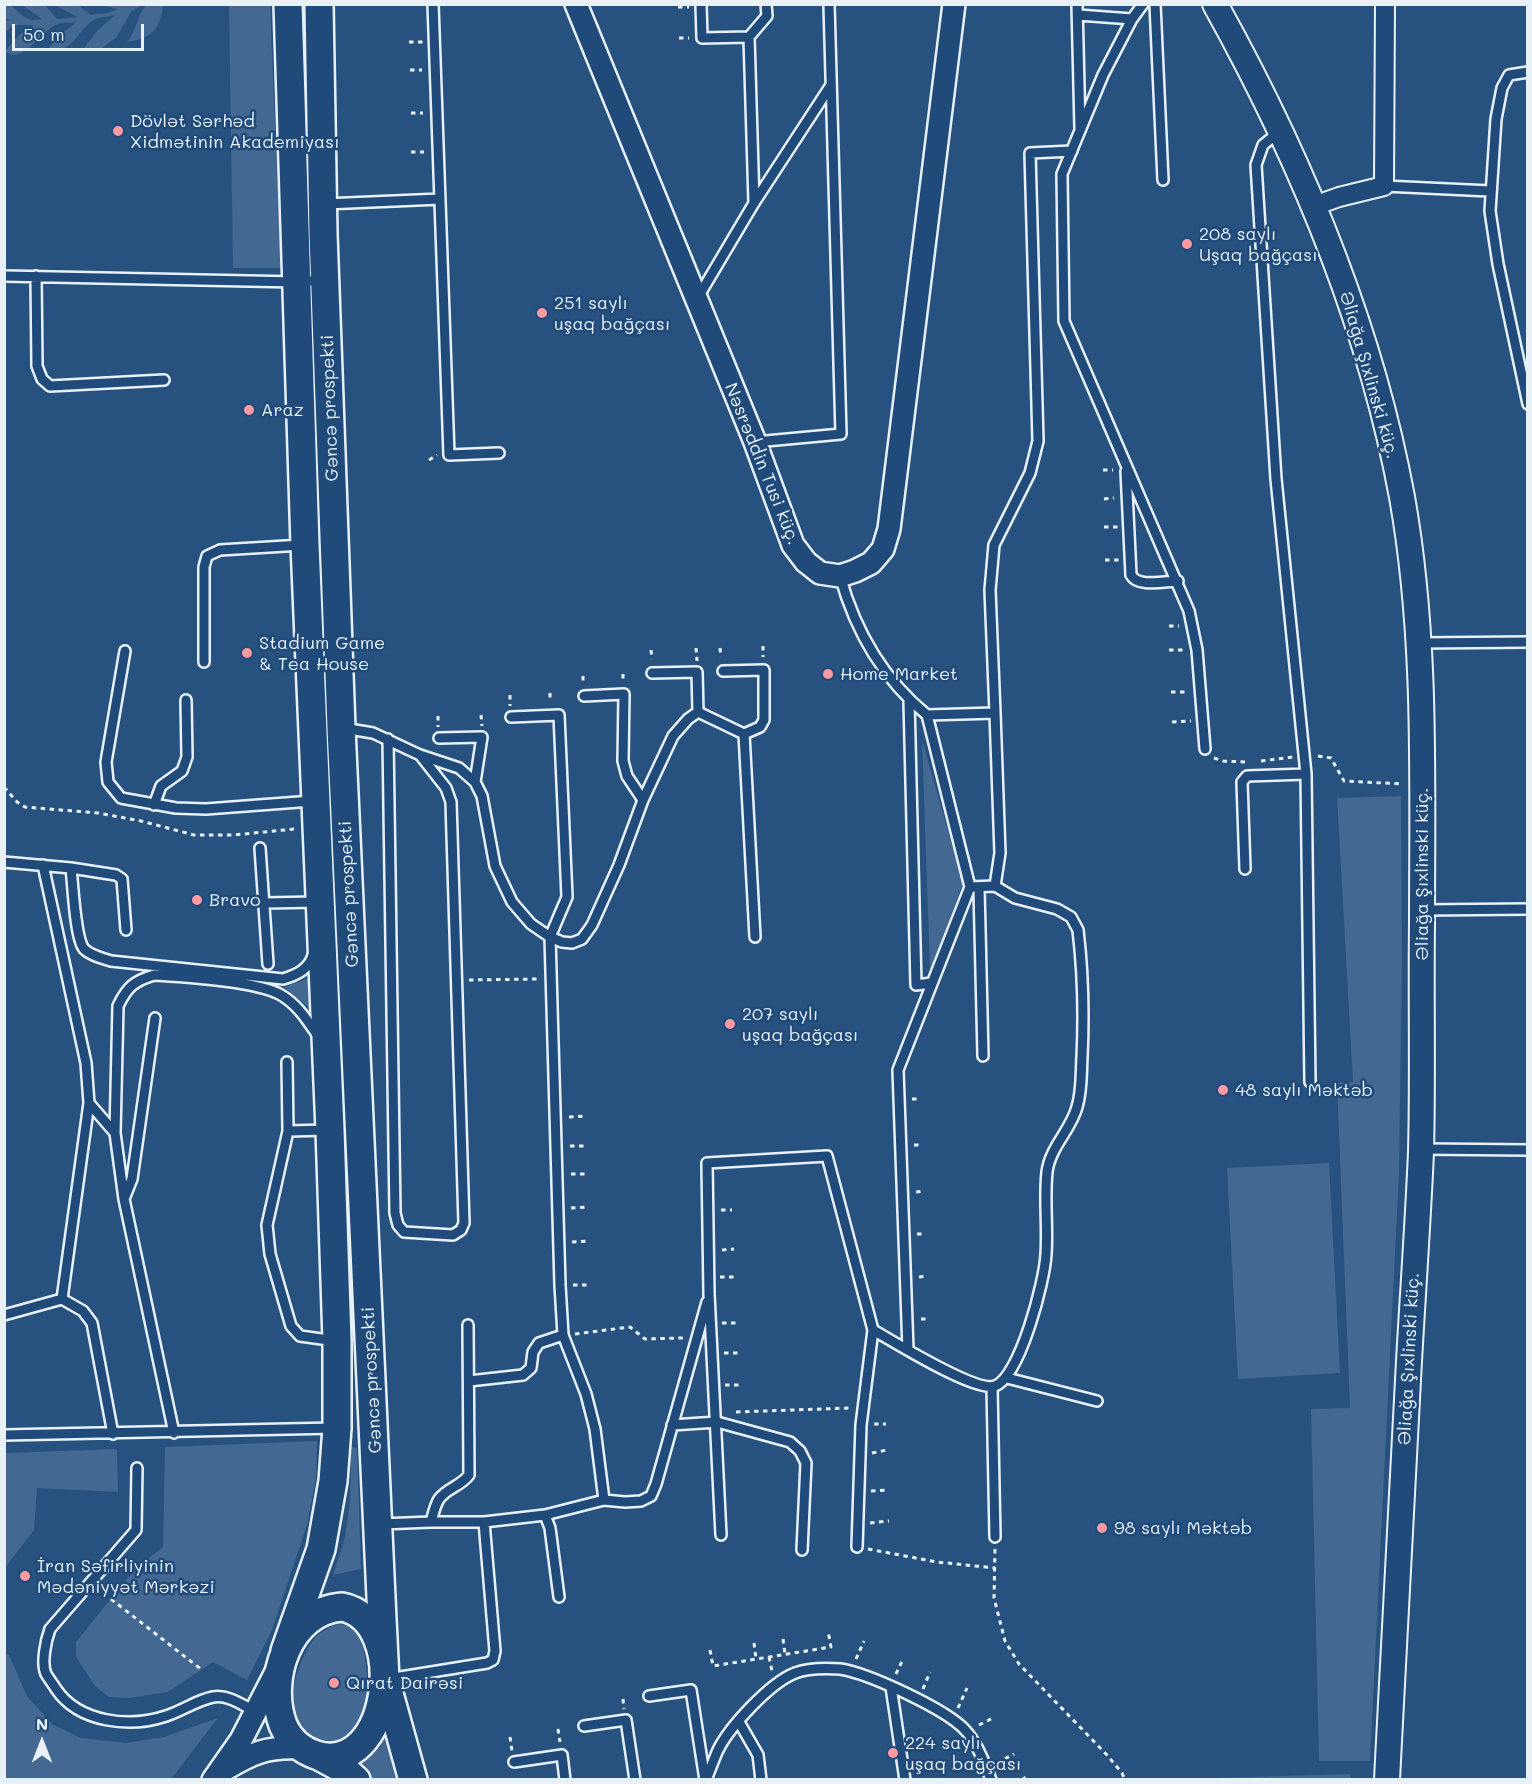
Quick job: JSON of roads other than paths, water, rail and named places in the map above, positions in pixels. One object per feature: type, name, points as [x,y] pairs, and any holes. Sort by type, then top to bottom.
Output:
[{"type":"main road","name":"Gəncə prospekti","points":[[283,1657],[321,1549],[333,1481],[337,1428],[337,1341],[330,1130],[305,545],[288,4]]},
{"type":"main road","name":"Gəncə prospekti","points":[[319,4],[322,204],[341,728],[386,1679],[413,1779]]},
{"type":"main road","name":"Əliağa Şıxlinski küç.","points":[[1215,4],[1281,131],[1314,206],[1363,343],[1384,416],[1402,496],[1420,643],[1423,785],[1421,1149],[1387,1779]]},
{"type":"main road","points":[[308,1751],[326,1757],[341,1756],[354,1749],[365,1740],[379,1710],[386,1679],[375,1634],[367,1620],[351,1609],[333,1608],[309,1620],[299,1629],[283,1657],[277,1687],[278,1706],[287,1734],[308,1751],[335,1764],[356,1779]]},
{"type":"street","name":"Nəsrəddin Tusi küç.","points":[[576,4],[755,442],[793,545],[806,562],[820,573],[840,576]]},
{"type":"street","points":[[840,576],[871,563],[883,549],[889,529],[954,4]]},
{"type":"street","points":[[1314,206],[1384,186],[1385,4]]},
{"type":"street","points":[[214,1777],[241,1740],[283,1657]]},
{"type":"street","points":[[214,1777],[257,1752],[282,1747],[308,1751]]},
{"type":"lane","points":[[433,4],[449,455],[498,453]]},
{"type":"lane","points":[[701,4],[702,38],[749,37]]},
{"type":"lane","points":[[754,203],[749,37],[767,16],[766,4]]},
{"type":"lane","points":[[755,442],[841,434],[829,4]]},
{"type":"lane","points":[[1077,4],[1080,134]]},
{"type":"lane","points":[[1143,4],[1132,19],[1103,75],[1062,174],[1064,321],[1189,611],[1193,626],[1205,749]]},
{"type":"lane","points":[[1155,4],[1163,180]]},
{"type":"lane","points":[[1078,15],[1132,19]]},
{"type":"lane","points":[[1527,72],[1509,75],[1502,88],[1496,119],[1490,191],[1490,211],[1498,264],[1527,404]]},
{"type":"lane","points":[[696,302],[754,203],[831,85]]},
{"type":"lane","points":[[1281,131],[1263,146],[1256,165],[1276,479],[1306,774],[1310,1082]]},
{"type":"lane","points":[[995,886],[1000,853],[990,590],[994,545],[1030,473],[1038,441],[1030,153],[1072,151]]},
{"type":"lane","points":[[1384,186],[1490,191]]},
{"type":"lane","points":[[322,204],[440,199]]},
{"type":"lane","points":[[4,276],[297,282],[325,280]]},
{"type":"lane","points":[[36,276],[37,366],[42,379],[50,386],[164,380]]},
{"type":"lane","points":[[1126,462],[1131,575],[1134,580],[1140,582],[1178,581]]},
{"type":"lane","points":[[204,662],[204,567],[207,556],[220,550],[305,545]]},
{"type":"lane","points":[[840,576],[847,601],[873,655],[909,700],[927,716],[975,887],[983,1056]]},
{"type":"lane","points":[[1420,643],[1527,642]]},
{"type":"lane","points":[[125,651],[106,762],[108,783],[121,798],[176,808],[315,801]]},
{"type":"lane","points":[[698,712],[744,734],[760,727],[764,720],[764,670],[723,671]]},
{"type":"lane","points":[[652,673],[697,672],[698,712]]},
{"type":"lane","points":[[584,696],[624,694],[623,761],[627,776],[643,800]]},
{"type":"lane","points":[[154,805],[161,786],[182,771],[188,757],[186,700]]},
{"type":"lane","points":[[909,700],[916,985],[932,983]]},
{"type":"lane","points":[[341,728],[373,733],[388,739],[420,755],[459,768],[475,782],[482,796],[495,866],[512,902],[531,924],[550,937],[572,943],[582,939],[592,925],[619,865],[643,800],[673,736],[687,719],[698,712]]},
{"type":"lane","points":[[927,716],[994,713]]},
{"type":"lane","points":[[511,717],[560,715],[567,897],[550,937],[560,1286],[563,1335],[586,1394],[595,1429],[604,1500]]},
{"type":"lane","points":[[744,734],[755,937]]},
{"type":"lane","points":[[438,738],[482,736],[475,782]]},
{"type":"lane","points":[[388,739],[395,1213],[398,1225],[404,1232],[453,1235],[461,1230],[464,1222],[451,802],[446,788],[420,755]]},
{"type":"lane","points":[[1245,868],[1242,782],[1247,776],[1306,774]]},
{"type":"lane","points":[[260,848],[268,964]]},
{"type":"lane","points":[[4,862],[116,875],[122,879],[126,930]]},
{"type":"lane","points":[[43,865],[87,1063],[89,1103],[62,1299]]},
{"type":"lane","points":[[71,868],[75,914],[83,947],[90,954],[111,961],[283,979],[298,974],[311,962],[320,934]]},
{"type":"lane","points":[[873,1330],[971,1382],[992,1387],[1007,1378],[1016,1361],[1031,1320],[1042,1279],[1047,1255],[1047,1172],[1052,1154],[1077,1109],[1080,1090],[1083,1023],[1078,930],[1071,917],[1057,909],[1015,898],[995,886],[975,887]]},
{"type":"lane","points":[[908,1350],[898,1070],[932,983],[975,887]]},
{"type":"lane","points":[[265,903],[319,902]]},
{"type":"lane","points":[[1422,910],[1527,909]]},
{"type":"lane","points":[[174,1433],[124,1199],[115,1133],[118,1006],[124,991],[139,979],[154,975],[258,987],[280,994],[302,1011],[325,1048]]},
{"type":"lane","points":[[124,1199],[132,1179],[155,1018]]},
{"type":"lane","points":[[287,1062],[288,1131],[267,1226],[270,1254],[291,1326],[300,1335],[337,1341]]},
{"type":"lane","points":[[89,1103],[115,1133]]},
{"type":"lane","points":[[288,1131],[330,1130]]},
{"type":"lane","points":[[1421,1149],[1527,1150]]},
{"type":"lane","points":[[721,1535],[709,1294],[707,1163],[827,1156],[873,1330],[861,1425],[857,1547]]},
{"type":"lane","points":[[378,1525],[484,1522],[545,1515],[604,1500],[641,1501],[651,1496],[709,1294]]},
{"type":"lane","points":[[4,1315],[62,1299],[83,1311],[92,1323],[113,1434]]},
{"type":"lane","points":[[431,1522],[439,1499],[448,1491],[463,1484],[469,1475],[468,1325]]},
{"type":"lane","points":[[469,1381],[523,1375],[531,1368],[533,1352],[539,1343],[563,1335]]},
{"type":"lane","points":[[1007,1378],[1097,1401]]},
{"type":"lane","points":[[992,1387],[995,1537]]},
{"type":"lane","points":[[672,1425],[716,1418],[790,1442],[800,1451],[806,1462],[802,1550]]},
{"type":"lane","points":[[4,1436],[337,1428]]},
{"type":"lane","points":[[137,1468],[135,1530],[50,1629],[45,1642],[45,1672],[63,1699],[87,1715],[113,1721],[163,1717],[214,1697],[232,1699],[256,1712]]},
{"type":"lane","points":[[545,1515],[550,1528],[559,1597]]},
{"type":"lane","points":[[386,1679],[487,1663],[493,1660],[495,1651],[484,1522]]},
{"type":"lane","points":[[706,1779],[719,1748],[739,1722],[774,1685],[795,1673],[819,1668],[850,1672],[891,1687],[918,1699],[952,1720],[967,1731],[991,1779]]},
{"type":"lane","points":[[891,1687],[905,1779]]},
{"type":"lane","points":[[649,1696],[691,1690],[706,1779]]},
{"type":"lane","points":[[584,1726],[626,1720],[635,1779]]},
{"type":"lane","points":[[739,1722],[758,1755],[761,1779]]},
{"type":"lane","points":[[514,1762],[562,1755],[565,1779]]},
{"type":"place","name":"Dövlət Sərhəd Xidmətinin Akademiyası","points":[[118,131]]},
{"type":"place","name":"208 saylı Uşaq bağçası","points":[[1187,244]]},
{"type":"place","name":"251 saylı uşaq bağçası","points":[[542,313]]},
{"type":"place","name":"Araz","points":[[249,410]]},
{"type":"place","name":"Stadium Game & Tea House","points":[[247,653]]},
{"type":"place","name":"Home Market","points":[[828,674]]},
{"type":"place","name":"Bravo","points":[[197,900]]},
{"type":"place","name":"207 saylı uşaq bağçası","points":[[730,1024]]},
{"type":"place","name":"48 saylı Məktəb","points":[[1223,1090]]},
{"type":"place","name":"98 saylı Məktəb","points":[[1102,1528]]},
{"type":"place","name":"İran Səfirliyinin Mədəniyyət Mərkəzi","points":[[25,1576]]},
{"type":"place","name":"Qırat Dairəsi","points":[[334,1683]]},
{"type":"place","name":"224 saylı uşaq bağçası","points":[[893,1753]]}]
